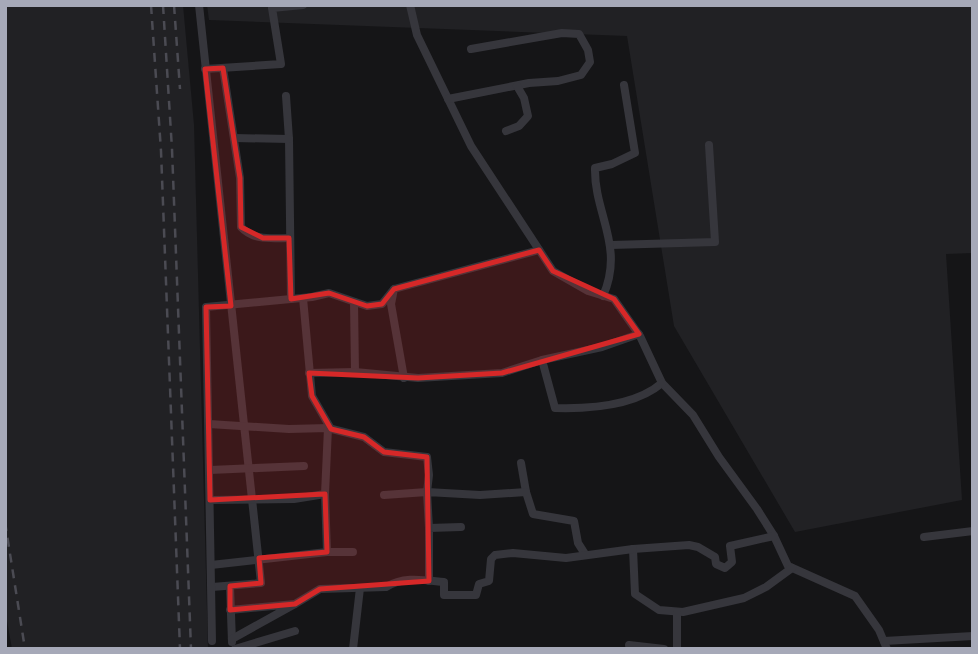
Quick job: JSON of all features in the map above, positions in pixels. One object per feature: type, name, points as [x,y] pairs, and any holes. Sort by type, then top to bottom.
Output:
[{"type":"street","points":[[198,5],[261,583],[212,587]]},
{"type":"street","points":[[205,69],[281,65],[272,8],[303,5]]},
{"type":"street","points":[[410,5],[417,36],[471,146],[553,271],[588,291],[614,299],[639,334],[662,383],[693,415],[774,536],[788,566],[855,596],[879,630],[885,645],[973,636]]},
{"type":"street","points":[[448,99],[558,81],[581,75],[590,62],[588,50],[579,34],[562,33],[471,49]]},
{"type":"street","points":[[223,68],[240,178],[242,227],[248,234],[263,238],[289,238]]},
{"type":"street","points":[[603,296],[608,285],[611,245],[596,168],[635,153],[624,85]]},
{"type":"street","points":[[506,131],[519,126],[528,116],[524,97],[517,86]]},
{"type":"street","points":[[286,96],[291,299]]},
{"type":"street","points":[[234,138],[289,139]]},
{"type":"street","points":[[611,245],[715,242],[709,145]]},
{"type":"street","points":[[212,640],[206,307],[329,293],[367,306],[383,304],[394,289],[539,250]]},
{"type":"street","points":[[394,289],[391,304],[404,378]]},
{"type":"street","points":[[303,298],[312,396],[329,428],[325,494],[327,552]]},
{"type":"street","points":[[354,302],[355,372]]},
{"type":"street","points":[[309,373],[355,372],[404,378],[502,373],[639,334]]},
{"type":"street","points":[[542,360],[555,408],[628,401],[650,394],[662,383]]},
{"type":"street","points":[[209,425],[329,428],[363,437],[384,452],[427,457],[429,581]]},
{"type":"street","points":[[521,463],[533,514],[574,521],[578,544],[585,554]]},
{"type":"street","points":[[210,470],[304,466]]},
{"type":"street","points":[[384,495],[427,492],[487,495],[526,492]]},
{"type":"street","points":[[210,500],[294,499],[325,494]]},
{"type":"street","points":[[429,528],[461,527]]},
{"type":"street","points":[[924,537],[973,531]]},
{"type":"street","points":[[232,639],[320,589],[386,587],[394,582],[411,579],[444,582],[444,594],[476,595],[479,583],[489,581],[491,559],[495,555],[513,553],[566,558],[633,549],[698,547],[715,557],[716,564],[725,568],[732,562],[730,546],[774,536]]},
{"type":"street","points":[[633,549],[635,594],[659,610],[677,612],[744,598],[766,587],[792,568]]},
{"type":"street","points":[[211,565],[259,558],[353,552]]},
{"type":"street","points":[[230,586],[233,649],[253,647],[295,631]]},
{"type":"street","points":[[353,649],[360,588]]},
{"type":"street","points":[[213,609],[295,604]]},
{"type":"street","points":[[677,612],[677,649]]},
{"type":"street","points":[[629,645],[664,649]]},
{"type":"highlighted area","points":[[223,68],[240,178],[241,227],[263,238],[289,238],[291,299],[329,293],[367,306],[382,304],[394,289],[539,250],[553,271],[614,299],[639,334],[502,373],[418,378],[309,373],[312,396],[331,429],[364,437],[384,452],[427,457],[429,581],[320,589],[295,604],[230,610],[230,586],[261,583],[259,558],[327,552],[325,494],[210,500],[206,307],[231,306],[205,69]]},
{"type":"shaded area","points":[[5,5],[183,5],[194,125],[208,649],[12,649],[5,610]]},
{"type":"shaded area","points":[[207,5],[973,5],[973,253],[946,254],[962,500],[795,532],[674,326],[627,36],[209,20]]},
{"type":"railway","points":[[151,5],[161,151],[180,649]]},
{"type":"railway","points":[[163,5],[172,149],[191,649]]},
{"type":"railway","points":[[174,5],[180,89]]},
{"type":"railway","points":[[5,522],[25,649]]}]
